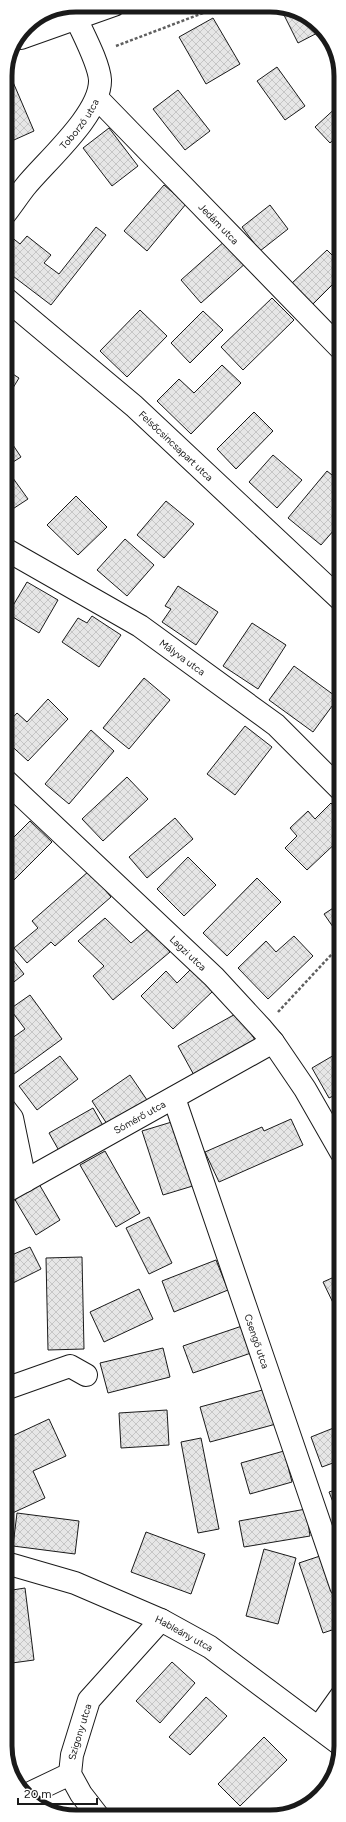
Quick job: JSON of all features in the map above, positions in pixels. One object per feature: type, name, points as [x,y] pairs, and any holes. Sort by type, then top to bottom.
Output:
[{"type":"street","points":[[27,36],[94,12]]},
{"type":"street","name":"Toborzó utca","points":[[12,204],[24,188],[88,115],[98,98],[100,80],[93,55],[76,18]]},
{"type":"street","name":"Jedám utca","points":[[98,98],[334,342]]},
{"type":"street","name":"Felsőcsincsapart utca","points":[[12,304],[134,406],[334,593]]},
{"type":"street","name":"Mályva utca","points":[[12,552],[140,626],[276,725],[334,783]]},
{"type":"street","name":"Lagzi utca","points":[[12,787],[214,977],[267,1036],[305,1089],[334,1140]]},
{"type":"street","name":"Sómérő utca","points":[[12,1188],[174,1098],[267,1036]]},
{"type":"street","name":"Csengő utca","points":[[174,1098],[334,1566]]},
{"type":"street","points":[[12,1118],[25,1181]]},
{"type":"street","points":[[12,1387],[70,1366],[86,1375]]},
{"type":"street","name":"Hableány utca","points":[[12,1564],[75,1583],[161,1620],[210,1647],[334,1740]]},
{"type":"street","name":"Szigony utca","points":[[93,1810],[81,1794],[70,1774],[72,1755],[89,1700],[161,1620]]},
{"type":"street","points":[[319,1728],[334,1706]]},
{"type":"street","points":[[32,1792],[70,1774]]},
{"type":"path","points":[[93,55],[206,12]]},
{"type":"path","points":[[267,1036],[334,953]]},
{"type":"building","points":[[283,13],[309,25],[317,33],[298,43]]},
{"type":"building","points":[[213,18],[240,64],[206,84],[179,37]]},
{"type":"building","points":[[277,67],[305,106],[285,120],[257,81]]},
{"type":"building","points":[[12,80],[34,131],[12,141]]},
{"type":"building","points":[[178,90],[210,131],[185,150],[153,109]]},
{"type":"building","points":[[334,110],[334,139],[330,143],[315,127]]},
{"type":"building","points":[[109,128],[138,166],[112,186],[83,148]]},
{"type":"building","points":[[164,185],[186,204],[147,251],[124,231]]},
{"type":"building","points":[[270,205],[288,229],[260,251],[242,227]]},
{"type":"building","points":[[96,227],[106,235],[51,305],[12,275],[12,238],[20,244],[27,236],[51,255],[44,263],[59,274]]},
{"type":"building","points":[[226,240],[247,262],[201,303],[181,280]]},
{"type":"building","points":[[327,250],[334,257],[334,283],[312,305],[291,284]]},
{"type":"building","points":[[272,298],[294,320],[243,370],[221,347]]},
{"type":"building","points":[[140,310],[167,336],[127,377],[100,351]]},
{"type":"building","points":[[203,311],[223,330],[190,363],[171,343]]},
{"type":"building","points":[[222,365],[241,383],[191,434],[157,401],[179,379],[194,393]]},
{"type":"building","points":[[12,374],[19,378],[12,390]]},
{"type":"building","points":[[254,412],[273,431],[236,469],[217,449]]},
{"type":"building","points":[[12,444],[21,457],[12,463]]},
{"type":"building","points":[[273,455],[302,480],[277,508],[249,482]]},
{"type":"building","points":[[327,471],[334,476],[334,530],[321,545],[288,518]]},
{"type":"building","points":[[12,477],[28,499],[12,509]]},
{"type":"building","points":[[76,496],[107,527],[78,555],[47,525]]},
{"type":"building","points":[[166,501],[194,524],[164,558],[137,535]]},
{"type":"building","points":[[125,539],[154,565],[127,596],[97,570]]},
{"type":"building","points":[[27,582],[58,600],[39,633],[12,616],[12,607]]},
{"type":"building","points":[[178,586],[218,612],[196,645],[162,622],[171,609],[165,606]]},
{"type":"building","points":[[92,616],[121,635],[99,667],[62,642],[78,618],[87,623]]},
{"type":"building","points":[[252,623],[286,645],[258,689],[223,666]]},
{"type":"building","points":[[294,666],[334,695],[334,703],[313,732],[269,700]]},
{"type":"building","points":[[144,678],[170,700],[129,749],[103,728]]},
{"type":"building","points":[[48,699],[68,719],[28,761],[12,746],[12,718],[17,713],[27,722]]},
{"type":"building","points":[[245,726],[272,747],[235,795],[207,774]]},
{"type":"building","points":[[91,730],[114,751],[69,804],[45,784]]},
{"type":"building","points":[[127,777],[148,799],[103,841],[82,819]]},
{"type":"building","points":[[331,803],[334,806],[334,845],[307,870],[285,848],[297,836],[290,828],[308,811],[315,819]]},
{"type":"building","points":[[175,818],[193,839],[147,878],[129,857]]},
{"type":"building","points":[[30,821],[52,842],[12,882],[12,839]]},
{"type":"building","points":[[188,857],[216,885],[184,916],[157,889]]},
{"type":"building","points":[[89,871],[111,897],[55,946],[51,942],[27,963],[14,948],[38,928],[32,921]]},
{"type":"building","points":[[257,878],[281,902],[227,956],[203,933]]},
{"type":"building","points":[[334,908],[334,928],[324,914]]},
{"type":"building","points":[[105,918],[131,943],[149,928],[170,952],[113,1000],[93,976],[104,966],[78,941]]},
{"type":"building","points":[[294,936],[313,956],[268,999],[238,968],[266,941],[276,952]]},
{"type":"building","points":[[12,959],[24,974],[12,983]]},
{"type":"building","points":[[191,969],[213,991],[173,1029],[141,996],[166,971],[177,983]]},
{"type":"building","points":[[30,995],[62,1039],[14,1074],[12,1072],[12,1038],[25,1029],[12,1012],[12,1008]]},
{"type":"building","points":[[239,1012],[256,1042],[195,1077],[178,1046]]},
{"type":"building","points":[[334,1055],[334,1096],[329,1098],[312,1068]]},
{"type":"building","points":[[60,1056],[78,1079],[37,1110],[19,1086]]},
{"type":"building","points":[[130,1075],[147,1100],[109,1127],[92,1101]]},
{"type":"building","points":[[93,1108],[106,1131],[62,1156],[49,1133]]},
{"type":"building","points":[[291,1119],[303,1145],[219,1182],[205,1152],[262,1127],[264,1131]]},
{"type":"building","points":[[175,1121],[196,1185],[163,1195],[142,1131]]},
{"type":"building","points":[[105,1151],[140,1213],[116,1227],[80,1165]]},
{"type":"building","points":[[39,1184],[60,1220],[36,1235],[14,1198]]},
{"type":"building","points":[[149,1217],[172,1263],[149,1274],[126,1228]]},
{"type":"building","points":[[30,1247],[41,1269],[12,1284],[12,1255]]},
{"type":"building","points":[[82,1257],[84,1349],[48,1350],[46,1258]]},
{"type":"building","points":[[216,1260],[228,1290],[174,1312],[162,1281]]},
{"type":"building","points":[[334,1277],[334,1305],[323,1282]]},
{"type":"building","points":[[139,1289],[153,1319],[104,1342],[90,1312]]},
{"type":"building","points":[[242,1326],[251,1353],[193,1373],[183,1346]]},
{"type":"building","points":[[163,1348],[170,1377],[108,1393],[100,1363]]},
{"type":"building","points":[[266,1389],[276,1424],[210,1442],[200,1407]]},
{"type":"building","points":[[167,1410],[169,1445],[121,1448],[119,1413]]},
{"type":"building","points":[[49,1419],[66,1456],[33,1471],[45,1498],[12,1513],[12,1436]]},
{"type":"building","points":[[334,1428],[334,1463],[322,1467],[311,1437]]},
{"type":"building","points":[[201,1438],[219,1529],[198,1533],[181,1442]]},
{"type":"building","points":[[284,1451],[292,1482],[250,1494],[241,1463]]},
{"type":"building","points":[[334,1490],[334,1504],[329,1492]]},
{"type":"building","points":[[306,1509],[310,1536],[244,1547],[239,1521]]},
{"type":"building","points":[[17,1513],[79,1521],[75,1554],[13,1546]]},
{"type":"building","points":[[146,1532],[205,1554],[191,1594],[131,1572]]},
{"type":"building","points":[[264,1549],[296,1558],[278,1624],[246,1616]]},
{"type":"building","points":[[320,1556],[334,1596],[334,1629],[323,1633],[299,1563]]},
{"type":"building","points":[[25,1588],[34,1660],[12,1663],[12,1590]]},
{"type":"building","points":[[172,1662],[195,1683],[160,1723],[136,1701]]},
{"type":"building","points":[[206,1697],[227,1716],[190,1755],[169,1737]]},
{"type":"building","points":[[264,1737],[287,1760],[240,1806],[218,1784]]}]
